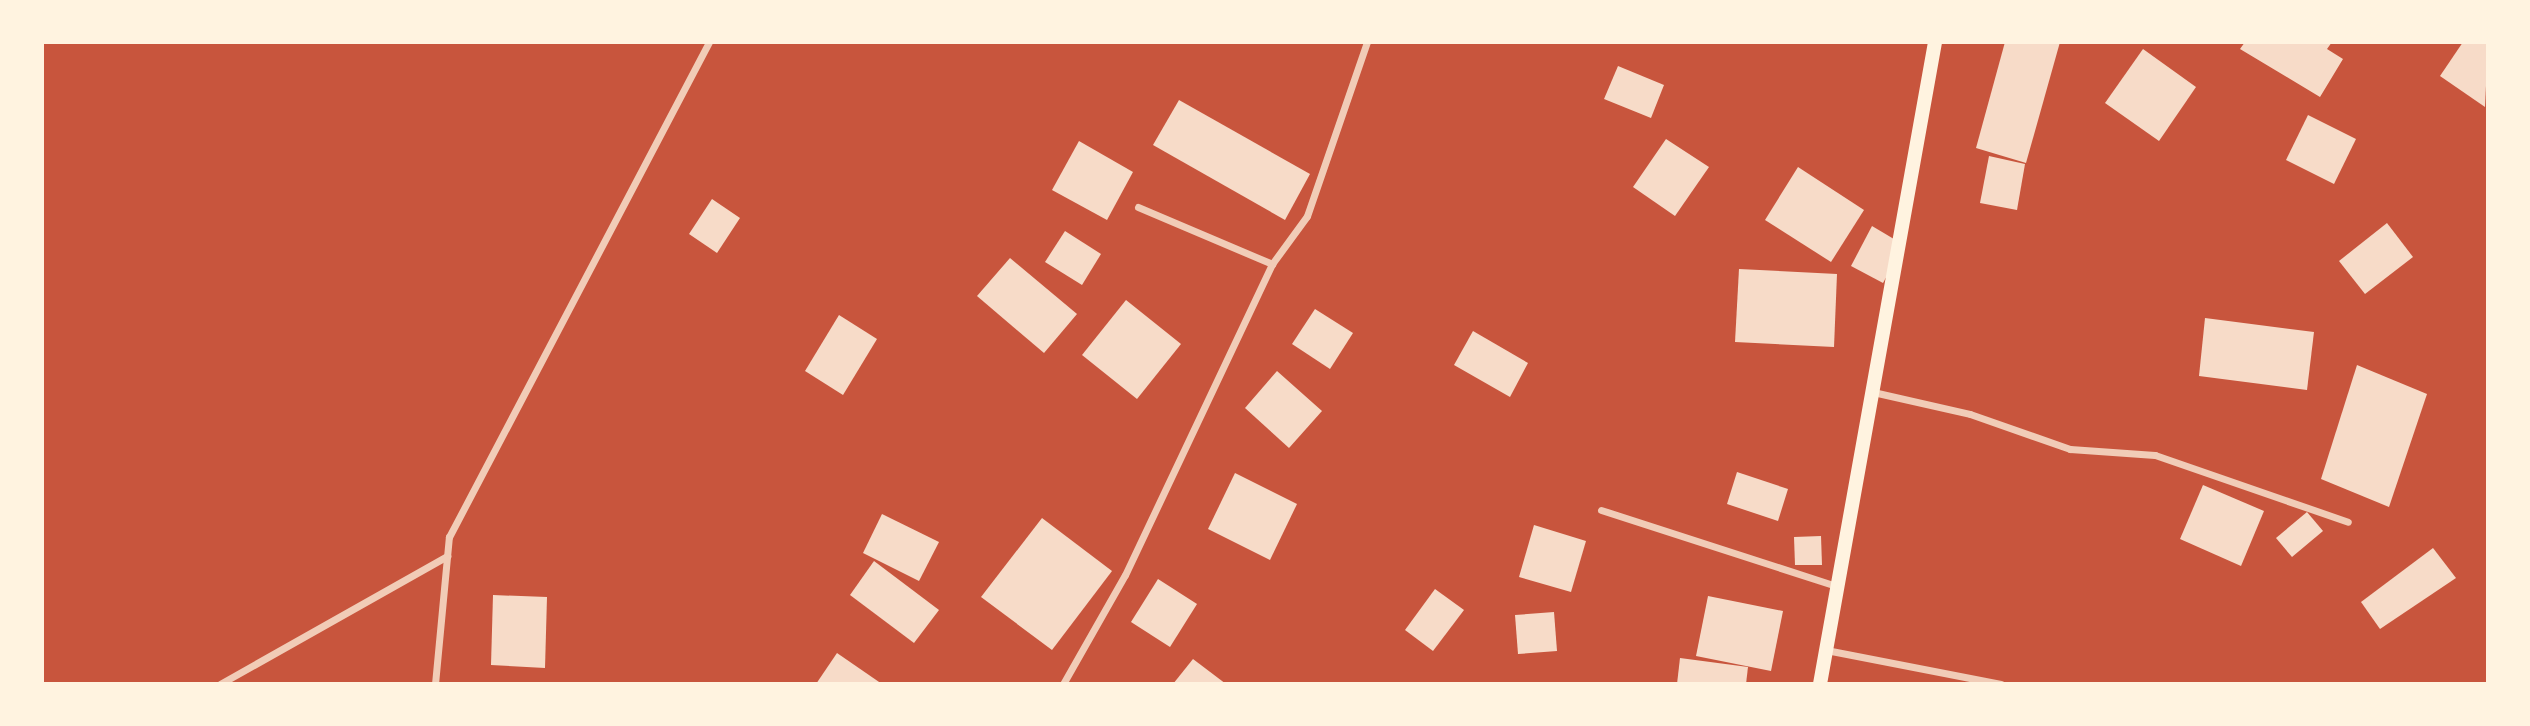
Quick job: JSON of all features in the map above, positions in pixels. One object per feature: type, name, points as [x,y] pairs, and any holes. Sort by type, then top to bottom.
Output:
[{"type":"main road","points":[[1820,684],[1935,42]]},
{"type":"street","points":[[435,684],[449,537],[539,361],[709,42]]},
{"type":"street","points":[[1063,684],[1125,575],[1272,264],[1307,216],[1367,42]]},
{"type":"street","points":[[1138,207],[1272,264]]},
{"type":"street","points":[[1872,392],[1970,414],[2070,449],[2155,455],[2348,522]]},
{"type":"street","points":[[1601,510],[1837,586]]},
{"type":"street","points":[[220,684],[446,556]]},
{"type":"street","points":[[1826,650],[2001,684]]},
{"type":"building","points":[[2005,42],[2060,42],[2026,163],[1976,148]]},
{"type":"building","points":[[2245,42],[2332,42],[2327,49],[2343,59],[2320,97],[2240,49]]},
{"type":"building","points":[[2463,42],[2488,42],[2485,107],[2440,76]]},
{"type":"building","points":[[2143,49],[2196,87],[2159,141],[2105,103]]},
{"type":"building","points":[[1618,66],[1664,85],[1651,118],[1604,99]]},
{"type":"building","points":[[1179,100],[1310,174],[1285,220],[1153,145]]},
{"type":"building","points":[[2308,115],[2356,139],[2334,184],[2286,160]]},
{"type":"building","points":[[1666,139],[1709,167],[1675,216],[1633,187]]},
{"type":"building","points":[[1079,141],[1133,172],[1107,220],[1052,190]]},
{"type":"building","points":[[1989,156],[2025,164],[2017,210],[1980,203]]},
{"type":"building","points":[[1798,167],[1864,210],[1831,262],[1765,220]]},
{"type":"building","points":[[712,199],[740,218],[717,253],[689,234]]},
{"type":"building","points":[[2387,223],[2413,257],[2365,294],[2339,261]]},
{"type":"building","points":[[1872,226],[1904,245],[1883,283],[1851,266]]},
{"type":"building","points":[[1065,231],[1101,254],[1082,285],[1045,262]]},
{"type":"building","points":[[1010,258],[1077,314],[1044,353],[977,296]]},
{"type":"building","points":[[1739,269],[1837,274],[1834,347],[1735,342]]},
{"type":"building","points":[[1126,300],[1181,344],[1137,399],[1082,355]]},
{"type":"building","points":[[1315,309],[1353,333],[1330,369],[1292,344]]},
{"type":"building","points":[[839,315],[877,339],[843,395],[805,371]]},
{"type":"building","points":[[2205,318],[2314,332],[2307,390],[2199,376]]},
{"type":"building","points":[[1473,331],[1528,363],[1510,397],[1454,365]]},
{"type":"building","points":[[2357,365],[2427,394],[2389,507],[2321,479]]},
{"type":"building","points":[[1277,371],[1322,411],[1289,448],[1245,408]]},
{"type":"building","points":[[1737,472],[1788,489],[1778,521],[1727,504]]},
{"type":"building","points":[[1235,473],[1297,504],[1270,560],[1208,529]]},
{"type":"building","points":[[2203,485],[2264,511],[2241,566],[2180,539]]},
{"type":"building","points":[[2307,512],[2323,531],[2292,557],[2276,538]]},
{"type":"building","points":[[882,514],[939,542],[919,581],[863,553]]},
{"type":"building","points":[[1042,518],[1112,571],[1052,650],[981,597]]},
{"type":"building","points":[[1534,525],[1586,541],[1571,592],[1519,577]]},
{"type":"building","points":[[1821,536],[1822,565],[1795,565],[1794,537]]},
{"type":"building","points":[[2433,548],[2456,578],[2380,629],[2361,602]]},
{"type":"building","points":[[874,561],[939,610],[914,643],[850,595]]},
{"type":"building","points":[[1158,579],[1197,604],[1170,647],[1131,622]]},
{"type":"building","points":[[1435,589],[1464,610],[1433,651],[1405,630]]},
{"type":"building","points":[[493,595],[547,597],[545,668],[491,665]]},
{"type":"building","points":[[1708,596],[1783,611],[1771,671],[1696,656]]},
{"type":"building","points":[[1554,612],[1557,651],[1518,654],[1515,615]]},
{"type":"building","points":[[837,653],[882,684],[816,684]]},
{"type":"building","points":[[1680,658],[1748,667],[1746,684],[1677,684]]},
{"type":"building","points":[[1193,659],[1226,684],[1173,684]]}]
